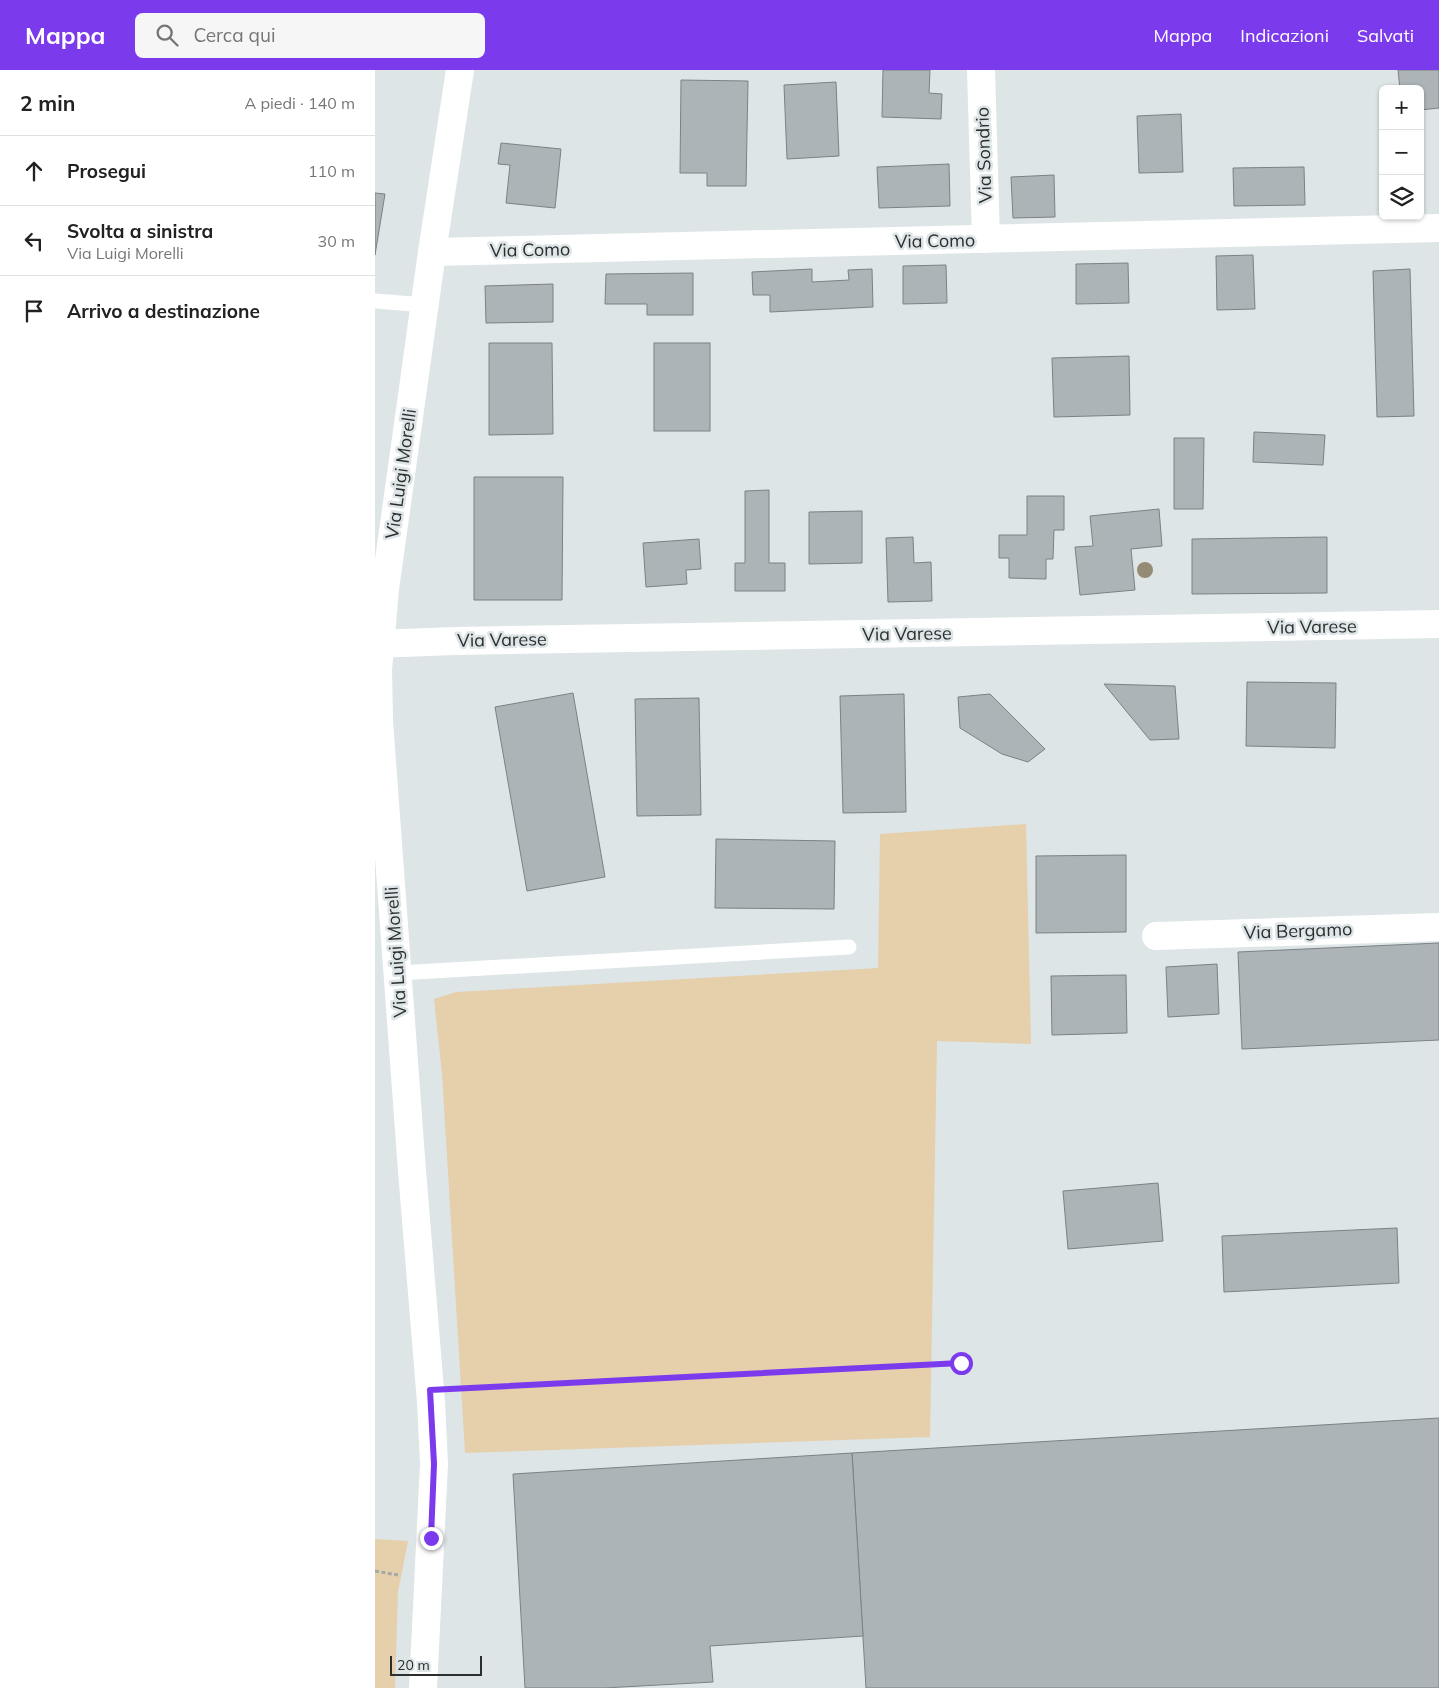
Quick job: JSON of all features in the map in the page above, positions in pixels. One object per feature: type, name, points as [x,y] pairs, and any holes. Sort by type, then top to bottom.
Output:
[{"type":"street","name":"Via Luigi Morelli","points":[[423,1688],[434,1471],[430,1390],[379,721],[377,644],[432,252],[460,70]]},
{"type":"street","name":"Via Sondrio","points":[[981,70],[986,239]]},
{"type":"street","name":"Via Como","points":[[432,252],[1439,228]]},
{"type":"street","name":"Via Varese","points":[[377,644],[456,641],[1439,624]]},
{"type":"street","name":"Via Bergamo","points":[[1156,936],[1439,927]]},
{"type":"lane","points":[[375,301],[425,305]]},
{"type":"lane","points":[[397,973],[849,947]]},
{"type":"path","points":[[430,1390],[961,1363]]},
{"type":"shaded area","points":[[1026,824],[1031,1044],[937,1041],[930,1437],[465,1453],[442,1074],[434,999],[456,992],[878,968],[880,834]]},
{"type":"shaded area","points":[[375,1539],[408,1541],[398,1592],[395,1688],[375,1688]]},
{"type":"building","points":[[883,70],[930,70],[929,93],[942,94],[941,119],[882,117]]},
{"type":"building","points":[[1398,70],[1439,70],[1439,108],[1424,110],[1424,85],[1400,85]]},
{"type":"building","points":[[681,80],[748,81],[746,186],[707,186],[707,173],[680,173]]},
{"type":"building","points":[[836,82],[839,156],[787,159],[784,85]]},
{"type":"building","points":[[1181,114],[1183,172],[1139,173],[1137,116]]},
{"type":"building","points":[[501,143],[561,149],[555,208],[506,203],[510,165],[498,164]]},
{"type":"building","points":[[949,164],[950,206],[879,208],[877,167]]},
{"type":"building","points":[[1304,167],[1305,205],[1234,206],[1233,168]]},
{"type":"building","points":[[1054,175],[1055,217],[1013,218],[1011,177]]},
{"type":"building","points":[[375,193],[385,194],[375,255]]},
{"type":"building","points":[[1253,255],[1255,309],[1217,310],[1216,256]]},
{"type":"building","points":[[1128,263],[1129,303],[1076,304],[1076,264]]},
{"type":"building","points":[[946,265],[947,303],[903,304],[903,266]]},
{"type":"building","points":[[812,269],[812,282],[849,280],[848,270],[872,269],[873,307],[770,312],[770,295],[753,295],[752,272]]},
{"type":"building","points":[[1410,269],[1414,416],[1377,417],[1373,271]]},
{"type":"building","points":[[693,273],[693,315],[647,315],[647,304],[605,304],[606,274]]},
{"type":"building","points":[[553,284],[553,322],[486,323],[485,286]]},
{"type":"building","points":[[489,343],[552,343],[553,434],[489,435]]},
{"type":"building","points":[[654,343],[710,343],[710,431],[654,431]]},
{"type":"building","points":[[1129,356],[1130,415],[1054,417],[1052,358]]},
{"type":"building","points":[[1254,432],[1325,435],[1323,465],[1253,462]]},
{"type":"building","points":[[1174,438],[1204,438],[1203,509],[1174,509]]},
{"type":"building","points":[[474,477],[563,477],[562,600],[474,600]]},
{"type":"building","points":[[769,490],[769,563],[785,563],[785,591],[735,591],[735,563],[745,563],[745,491]]},
{"type":"building","points":[[1027,496],[1064,496],[1064,530],[1054,530],[1053,559],[1046,559],[1046,579],[1009,578],[1009,558],[999,558],[999,535],[1027,535]]},
{"type":"building","points":[[1159,509],[1162,546],[1131,549],[1135,590],[1080,595],[1075,547],[1093,546],[1090,516]]},
{"type":"building","points":[[862,511],[862,563],[809,564],[809,512]]},
{"type":"building","points":[[913,537],[914,563],[931,562],[932,601],[888,602],[886,538]]},
{"type":"building","points":[[1327,537],[1327,593],[1192,594],[1192,539]]},
{"type":"building","points":[[699,539],[701,569],[686,570],[687,584],[646,587],[643,543]]},
{"type":"building","points":[[1247,682],[1336,683],[1335,748],[1246,746]]},
{"type":"building","points":[[1104,684],[1175,686],[1179,739],[1150,740]]},
{"type":"building","points":[[573,693],[605,877],[527,891],[495,707]]},
{"type":"building","points":[[904,694],[906,812],[843,813],[840,696]]},
{"type":"building","points":[[990,694],[1045,749],[1028,762],[1002,754],[960,728],[958,697]]},
{"type":"building","points":[[699,698],[701,815],[637,816],[635,699]]},
{"type":"building","points":[[716,839],[835,841],[834,909],[715,908]]},
{"type":"building","points":[[1126,855],[1126,932],[1036,933],[1036,856]]},
{"type":"building","points":[[1439,943],[1439,1040],[1242,1049],[1238,952]]},
{"type":"building","points":[[1217,964],[1219,1014],[1168,1017],[1166,967]]},
{"type":"building","points":[[1126,975],[1127,1033],[1052,1035],[1051,976]]},
{"type":"building","points":[[1158,1183],[1163,1241],[1068,1249],[1063,1191]]},
{"type":"building","points":[[1397,1228],[1399,1283],[1224,1292],[1222,1236]]},
{"type":"building","points":[[1439,1418],[1439,1688],[866,1688],[852,1453]]},
{"type":"building","points":[[852,1453],[863,1636],[710,1646],[713,1682],[604,1688],[525,1688],[513,1474]]},
{"type":"route","points":[[431,1538],[434,1464],[430,1390],[961,1363]]}]
